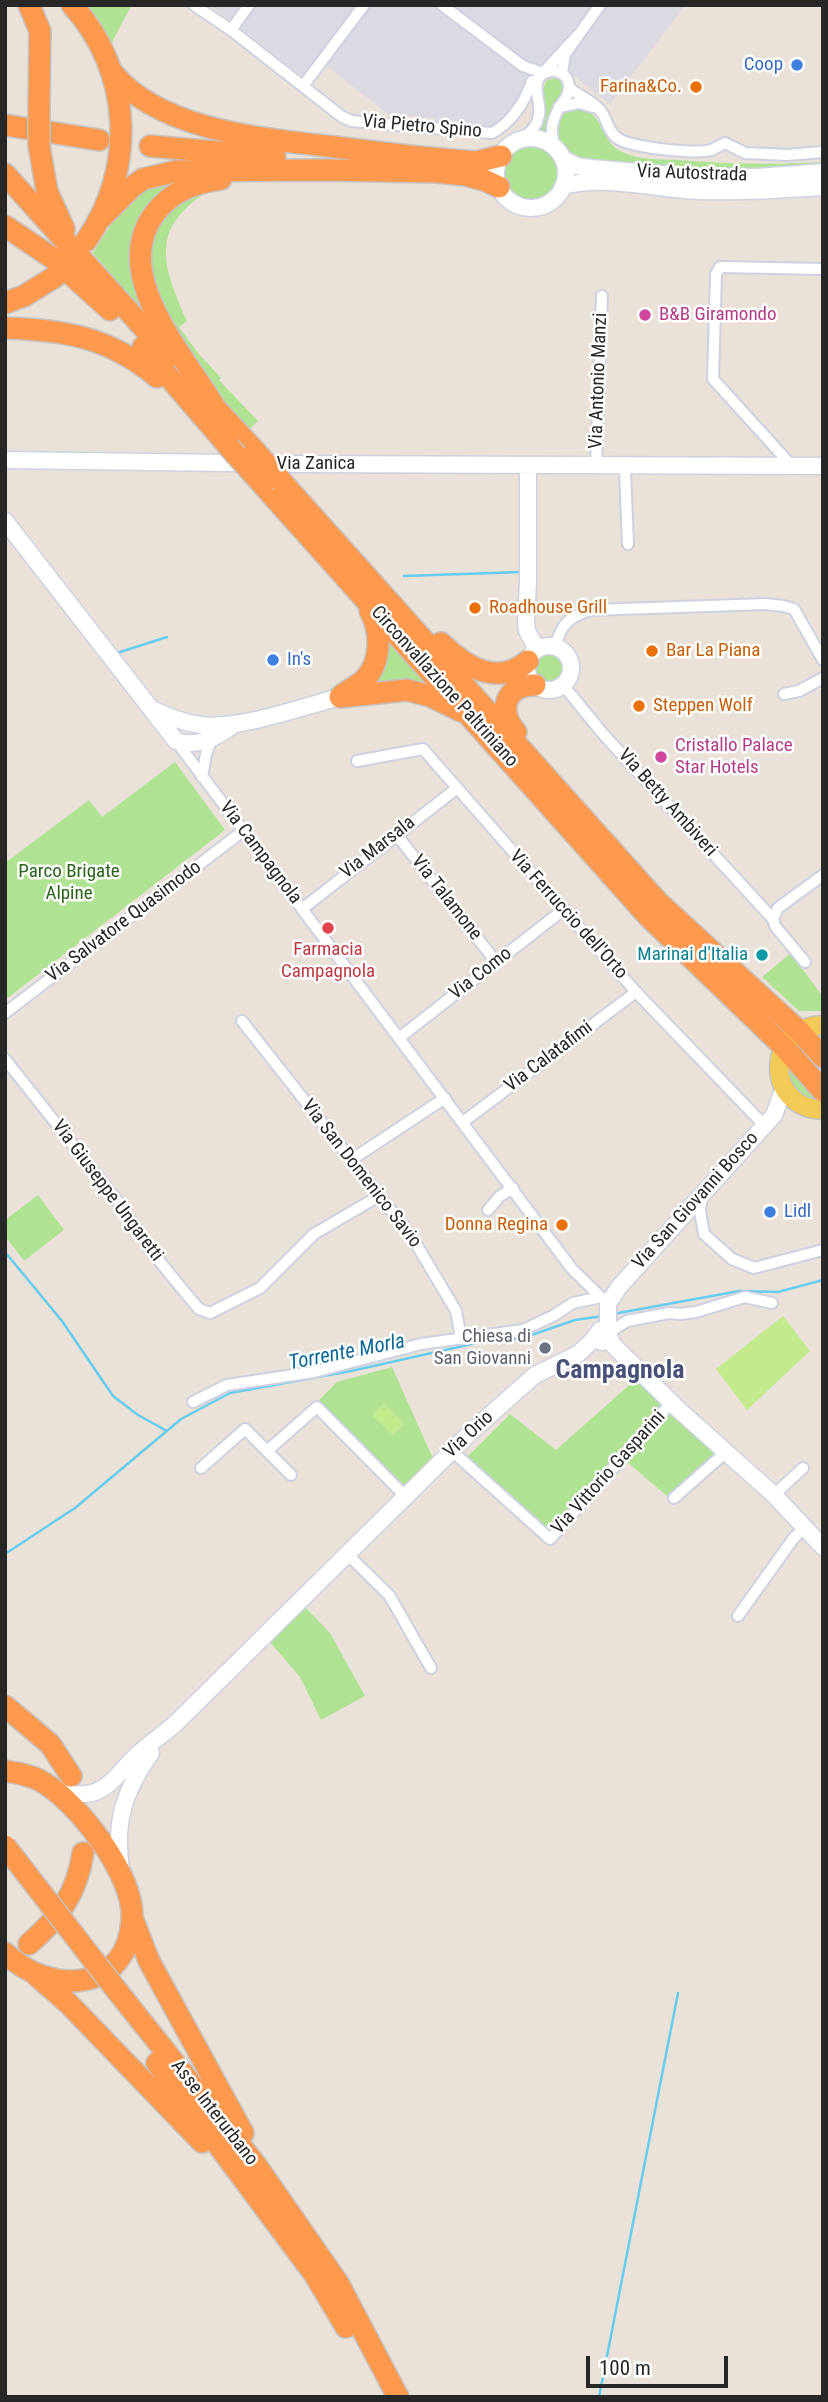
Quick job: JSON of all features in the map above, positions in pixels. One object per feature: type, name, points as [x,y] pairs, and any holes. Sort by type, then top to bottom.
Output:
[{"type":"highway","points":[[29,5],[40,31],[38,127],[47,191],[60,223],[72,271]]},
{"type":"highway","points":[[72,5],[95,35],[112,72],[120,109],[122,145],[115,182],[101,219]]},
{"type":"highway","points":[[112,72],[131,92],[146,101],[189,121],[212,128],[271,140],[379,153],[476,162],[501,156]]},
{"type":"highway","points":[[5,118],[99,140]]},
{"type":"highway","points":[[5,125],[38,127]]},
{"type":"highway","points":[[150,146],[383,165],[465,175],[499,187]]},
{"type":"highway","points":[[185,149],[379,153]]},
{"type":"highway","points":[[86,241],[101,219],[132,187],[164,173],[212,170],[437,172]]},
{"type":"highway","points":[[207,410],[145,288],[140,255],[146,227],[161,205],[193,185],[225,179],[295,175],[323,170]]},
{"type":"highway","points":[[5,174],[72,271]]},
{"type":"highway","points":[[5,226],[72,271]]},
{"type":"highway","points":[[5,235],[72,271]]},
{"type":"highway","points":[[5,309],[15,300],[72,271]]},
{"type":"highway","name":"Circonvallazione Paltriniano","points":[[72,271],[207,410],[255,451],[273,484]]},
{"type":"highway","points":[[5,328],[67,332],[112,347],[156,375],[176,397],[207,410]]},
{"type":"highway","name":"Circonvallazione Paltriniano","points":[[207,410],[229,447],[273,484],[642,884],[700,942],[799,1031],[823,1057]]},
{"type":"highway","points":[[372,594],[415,618],[452,654],[472,668],[495,673],[509,672],[518,669],[533,655]]},
{"type":"highway","points":[[340,697],[366,678],[375,661],[378,636],[372,594]]},
{"type":"highway","name":"Circonvallazione Paltriniano","points":[[372,594],[472,716],[648,916],[784,1047],[823,1091]]},
{"type":"highway","points":[[535,685],[520,687],[510,694],[505,707],[508,723],[638,869],[642,884]]},
{"type":"highway","points":[[340,697],[407,690],[430,696],[472,716]]},
{"type":"highway","points":[[5,1706],[50,1744],[71,1776]]},
{"type":"highway","points":[[5,1758],[68,1802],[90,1828],[123,1878],[129,1894],[132,1918],[149,1961],[248,2142],[276,2183],[277,2194]]},
{"type":"highway","points":[[5,1772],[29,1776]]},
{"type":"highway","name":"Asse Interurbano","points":[[5,1846],[315,2275],[342,2319],[382,2397]]},
{"type":"highway","points":[[29,1944],[53,1922],[67,1904],[79,1878],[83,1853]]},
{"type":"highway","name":"Asse Interurbano","points":[[5,1864],[256,2165],[338,2284],[398,2397]]},
{"type":"highway","points":[[36,1975],[62,1981],[85,1980],[97,1976],[110,1968],[125,1948],[132,1918]]},
{"type":"highway","points":[[6,1954],[36,1975],[68,2003],[220,2161],[304,2270],[315,2275]]},
{"type":"main road","name":"Via Autostrada","points":[[520,140],[543,140],[577,166],[591,169],[696,177],[757,177],[823,172]]},
{"type":"main road","points":[[520,140],[501,156],[496,172],[499,187],[508,200],[528,208],[549,203],[558,196],[566,173],[559,154]]},
{"type":"main road","name":"Via Autostrada","points":[[563,186],[591,182],[696,191],[823,187]]},
{"type":"main road","name":"Via Zanica","points":[[5,460],[195,464],[823,466]]},
{"type":"main road","points":[[528,465],[526,623],[533,655],[528,674],[535,685],[549,690],[563,685],[570,674],[570,660],[562,649],[543,646],[533,655]]},
{"type":"main road","name":"Via Campagnola","points":[[5,521],[176,741]]},
{"type":"main road","points":[[176,741],[180,734],[209,732],[340,697]]},
{"type":"main road","points":[[151,709],[209,732]]},
{"type":"main road","points":[[784,1047],[799,1031],[823,1025]]},
{"type":"main road","name":"Via San Giovanni Bosco","points":[[604,1318],[619,1287],[769,1120],[784,1088],[779,1069],[784,1047]]},
{"type":"main road","points":[[784,1088],[800,1104],[823,1110]]},
{"type":"main road","name":"Via San Giovanni Bosco","points":[[769,1120],[800,1104]]},
{"type":"main road","name":"Via Orio","points":[[56,1792],[84,1794],[105,1788],[452,1451],[535,1375],[578,1354],[604,1318]]},
{"type":"main road","name":"Via Vittorio Gasparini","points":[[604,1318],[627,1359],[774,1494],[823,1547]]},
{"type":"main road","name":"Via Orio","points":[[123,1878],[118,1840],[122,1805],[157,1740]]},
{"type":"street","name":"Via Pietro Spino","points":[[194,5],[351,121],[492,133],[505,126],[543,73],[578,35]]},
{"type":"street","points":[[231,30],[249,5]]},
{"type":"street","points":[[303,86],[364,5]]},
{"type":"street","points":[[442,5],[523,66],[543,73],[554,71],[562,74],[576,94],[588,98],[601,111]]},
{"type":"street","name":"Via Pietro Spino","points":[[562,74],[565,54],[600,5]]},
{"type":"street","points":[[523,66],[534,85]]},
{"type":"street","name":"Via Pietro Spino","points":[[520,140],[531,132],[540,114],[539,97],[534,85]]},
{"type":"street","points":[[559,154],[551,131],[559,107],[570,88]]},
{"type":"street","points":[[559,107],[579,103],[601,111]]},
{"type":"street","name":"Via Autostrada","points":[[601,111],[608,128],[617,138],[632,146],[706,150],[725,143],[745,153],[787,155],[823,152]]},
{"type":"street","points":[[792,466],[713,379],[716,274],[720,267],[823,270]]},
{"type":"street","name":"Via Antonio Manzi","points":[[596,465],[602,296]]},
{"type":"street","points":[[627,465],[628,544]]},
{"type":"street","points":[[556,646],[562,626],[576,614],[591,610],[766,604],[794,609],[823,660]]},
{"type":"street","points":[[784,694],[799,691],[823,678]]},
{"type":"street","name":"Via Betty Ambiveri","points":[[563,685],[604,734],[773,919],[775,926],[805,962]]},
{"type":"street","points":[[202,777],[209,732]]},
{"type":"street","name":"Via Campagnola","points":[[176,741],[513,1188],[604,1318]]},
{"type":"street","name":"Via Ferruccio dell'Orto","points":[[357,761],[423,750],[636,992],[769,1120]]},
{"type":"street","name":"Via Marsala","points":[[302,908],[456,789]]},
{"type":"street","name":"Via Salvatore Quasimodo","points":[[5,1013],[243,831]]},
{"type":"street","name":"Via Talamone","points":[[396,834],[496,962]]},
{"type":"street","points":[[773,919],[778,908],[823,875]]},
{"type":"street","name":"Via Como","points":[[399,1038],[563,910]]},
{"type":"street","name":"Via Calatafimi","points":[[463,1122],[636,992]]},
{"type":"street","name":"Via San Domenico Savio","points":[[242,1021],[412,1237],[456,1311],[461,1338]]},
{"type":"street","name":"Via Giuseppe Ungaretti","points":[[5,1059],[123,1208],[130,1222],[175,1280],[204,1312],[215,1311],[260,1287],[314,1234],[379,1196]]},
{"type":"street","points":[[351,1160],[445,1098]]},
{"type":"street","points":[[488,1210],[513,1188]]},
{"type":"street","points":[[702,1194],[700,1211],[704,1234],[740,1264],[754,1268],[823,1250]]},
{"type":"street","points":[[193,1402],[227,1385],[314,1372],[421,1344],[523,1330],[573,1303],[604,1318],[627,1321],[696,1311],[745,1297],[772,1303]]},
{"type":"street","name":"Via Vittorio Gasparini","points":[[452,1451],[550,1539],[672,1402]]},
{"type":"street","points":[[267,1451],[317,1407],[405,1496]]},
{"type":"street","points":[[201,1468],[244,1429],[291,1475]]},
{"type":"street","points":[[674,1498],[726,1452]]},
{"type":"street","points":[[774,1494],[803,1468]]},
{"type":"street","points":[[738,1616],[793,1539],[805,1527]]},
{"type":"street","points":[[347,1554],[388,1595],[430,1668]]},
{"type":"shaded area","points":[[210,5],[685,5],[610,104],[566,70],[527,85],[502,122],[491,129],[434,123],[434,118],[388,114],[319,60],[306,74],[300,74]]},
{"type":"green space","points":[[84,5],[131,6],[110,46]]},
{"type":"green space","points":[[554,78],[560,80],[564,91],[549,117],[545,136],[536,132],[544,117],[546,81]]},
{"type":"green space","points":[[579,107],[593,115],[615,147],[635,156],[731,163],[823,162],[823,169],[753,174],[586,163],[567,151],[559,137],[558,121],[563,114]]},
{"type":"green space","points":[[532,146],[543,148],[552,154],[558,163],[558,185],[552,194],[543,200],[532,202],[521,200],[512,194],[506,185],[504,174],[506,163],[512,154],[521,148]]},
{"type":"green space","points":[[191,178],[132,258],[134,287],[140,287],[150,320],[93,253],[116,217],[145,187]]},
{"type":"green space","points":[[208,191],[176,220],[166,250],[167,266],[187,321],[179,327],[221,378],[219,380],[258,421],[249,430],[213,389],[159,307],[149,266],[153,235],[170,210],[193,195]]},
{"type":"green space","points":[[383,634],[437,691],[362,684]]},
{"type":"green space","points":[[550,651],[561,656],[566,667],[561,678],[550,683],[539,678],[534,667],[539,656]]},
{"type":"green space","name":"Parco Brigate Alpine","points":[[175,762],[225,830],[5,1000],[5,863],[89,800],[102,817]]},
{"type":"green space","points":[[791,953],[823,997],[823,1011],[799,1011],[762,977]]},
{"type":"green space","points":[[788,1062],[823,1105],[799,1097],[787,1077]]},
{"type":"green space","points":[[38,1195],[64,1230],[24,1261],[5,1236],[5,1220]]},
{"type":"green space","points":[[783,1316],[810,1351],[747,1410],[716,1369]]},
{"type":"green space","points":[[392,1367],[436,1461],[407,1490],[319,1400],[337,1382]]},
{"type":"green space","points":[[636,1379],[714,1454],[667,1496],[620,1456],[550,1534],[464,1460],[510,1414],[556,1450]]},
{"type":"green space","points":[[384,1403],[405,1424],[393,1435],[372,1415]]},
{"type":"green space","points":[[305,1607],[330,1633],[365,1696],[321,1720],[300,1677],[269,1641]]},
{"type":"waterway","points":[[404,576],[522,572]]},
{"type":"waterway","points":[[117,653],[167,637]]},
{"type":"waterway","name":"Torrente Morla","points":[[5,1252],[62,1321],[113,1396],[138,1415],[167,1431]]},
{"type":"waterway","name":"Torrente Morla","points":[[613,1314],[739,1291],[778,1292],[823,1280]]},
{"type":"waterway","name":"Torrente Morla","points":[[5,1554],[75,1508],[181,1419],[230,1393],[351,1371],[481,1342],[523,1338],[575,1320],[603,1316]]},
{"type":"waterway","points":[[599,2397],[678,1993]]},
{"type":"place","name":"Coop","points":[[797,65]]},
{"type":"place","name":"Farina&Co.","points":[[696,87]]},
{"type":"place","name":"B&B Giramondo","points":[[645,315]]},
{"type":"place","name":"Roadhouse Grill","points":[[475,608]]},
{"type":"place","name":"Bar La Piana","points":[[652,651]]},
{"type":"place","name":"In's","points":[[273,660]]},
{"type":"place","name":"Steppen Wolf","points":[[639,706]]},
{"type":"place","name":"Cristallo Palace Star Hotels","points":[[661,757]]},
{"type":"place","name":"Farmacia Campagnola","points":[[328,928]]},
{"type":"place","name":"Marinai d'Italia","points":[[762,955]]},
{"type":"place","name":"Lidl","points":[[770,1212]]},
{"type":"place","name":"Donna Regina","points":[[562,1225]]},
{"type":"place","name":"Chiesa di San Giovanni","points":[[545,1348]]},
{"type":"district","name":"Campagnola","points":[[620,1371]]}]
